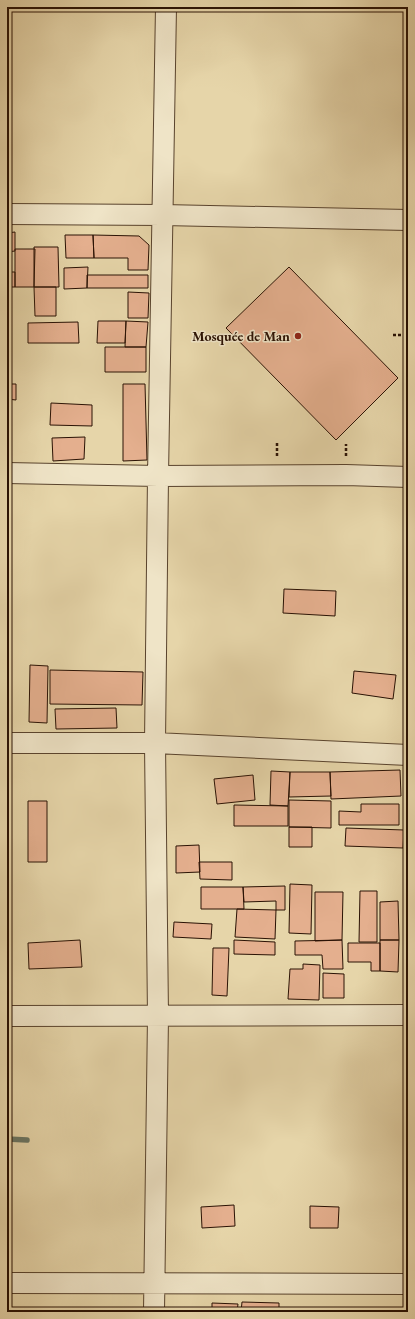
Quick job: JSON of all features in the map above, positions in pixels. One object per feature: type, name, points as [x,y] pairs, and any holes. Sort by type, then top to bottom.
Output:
[{"type":"street","points":[[154,1312],[158,1016],[155,743],[166,7]]},
{"type":"street","points":[[7,214],[163,214],[408,220]]},
{"type":"street","points":[[7,473],[158,476],[330,475],[408,477]]},
{"type":"street","points":[[7,743],[155,743],[408,755]]},
{"type":"street","points":[[7,1016],[408,1015]]},
{"type":"street","points":[[7,1283],[408,1284]]},
{"type":"path","points":[[393,335],[408,335]]},
{"type":"building","points":[[15,232],[15,251],[7,252],[7,233]]},
{"type":"building","points":[[65,235],[93,235],[94,258],[66,258]]},
{"type":"building","points":[[93,235],[139,236],[149,245],[148,270],[128,270],[128,258],[94,258]]},
{"type":"building","points":[[34,247],[58,247],[59,287],[34,287]]},
{"type":"building","points":[[15,249],[35,249],[34,287],[15,287]]},
{"type":"building","points":[[88,267],[87,288],[64,289],[64,268]]},
{"type":"building","name":"Mosquée de Man","points":[[289,267],[398,378],[336,440],[226,328]]},
{"type":"building","points":[[7,272],[15,272],[15,287],[7,287]]},
{"type":"building","points":[[87,275],[148,275],[148,288],[87,288]]},
{"type":"building","points":[[34,287],[56,287],[56,316],[35,316]]},
{"type":"building","points":[[128,292],[149,293],[148,318],[128,318]]},
{"type":"building","points":[[98,321],[126,321],[125,343],[97,343]]},
{"type":"building","points":[[126,321],[148,322],[146,347],[125,347]]},
{"type":"building","points":[[78,322],[79,343],[28,343],[28,323]]},
{"type":"building","points":[[105,347],[146,347],[146,372],[105,372]]},
{"type":"building","points":[[7,384],[16,384],[16,400],[7,399]]},
{"type":"building","points":[[123,384],[145,384],[147,460],[123,461]]},
{"type":"building","points":[[51,403],[92,405],[92,426],[50,425]]},
{"type":"building","points":[[85,437],[84,459],[53,461],[52,438]]},
{"type":"building","points":[[284,589],[336,591],[335,616],[283,613]]},
{"type":"building","points":[[30,665],[48,666],[47,723],[29,722]]},
{"type":"building","points":[[50,670],[143,672],[142,705],[50,704]]},
{"type":"building","points":[[354,671],[396,675],[393,699],[352,693]]},
{"type":"building","points":[[116,708],[117,728],[56,729],[55,709]]},
{"type":"building","points":[[400,770],[401,796],[331,799],[330,772]]},
{"type":"building","points":[[271,771],[290,772],[288,806],[270,805]]},
{"type":"building","points":[[290,772],[330,772],[331,796],[289,797]]},
{"type":"building","points":[[253,775],[255,800],[217,804],[214,779]]},
{"type":"building","points":[[289,800],[331,801],[331,828],[289,827]]},
{"type":"building","points":[[28,801],[47,801],[47,862],[28,862]]},
{"type":"building","points":[[361,804],[399,804],[399,825],[339,825],[339,811],[361,812]]},
{"type":"building","points":[[234,805],[288,806],[288,826],[234,826]]},
{"type":"building","points":[[289,827],[312,827],[312,847],[289,847]]},
{"type":"building","points":[[346,828],[404,830],[403,848],[345,846]]},
{"type":"building","points":[[199,845],[200,872],[176,873],[176,846]]},
{"type":"building","points":[[199,862],[232,862],[232,880],[200,879]]},
{"type":"building","points":[[290,884],[312,885],[311,934],[289,933]]},
{"type":"building","points":[[285,886],[285,910],[276,910],[276,901],[244,902],[243,887]]},
{"type":"building","points":[[201,887],[243,887],[244,909],[201,909]]},
{"type":"building","points":[[360,891],[377,891],[377,942],[359,942]]},
{"type":"building","points":[[315,892],[343,892],[342,940],[315,941]]},
{"type":"building","points":[[398,901],[399,940],[380,940],[380,902]]},
{"type":"building","points":[[237,909],[276,910],[275,939],[235,937]]},
{"type":"building","points":[[174,922],[212,924],[211,939],[173,937]]},
{"type":"building","points":[[80,940],[82,967],[29,969],[28,943]]},
{"type":"building","points":[[234,940],[275,942],[275,955],[234,954]]},
{"type":"building","points":[[342,940],[343,969],[323,969],[322,955],[295,955],[295,941]]},
{"type":"building","points":[[380,940],[399,940],[398,972],[380,971]]},
{"type":"building","points":[[348,943],[380,943],[380,971],[371,971],[371,962],[348,962]]},
{"type":"building","points":[[213,948],[229,948],[227,996],[212,995]]},
{"type":"building","points":[[303,964],[320,965],[319,1000],[288,999],[290,969],[303,969]]},
{"type":"building","points":[[323,973],[344,974],[344,998],[323,998]]},
{"type":"building","points":[[234,1205],[235,1226],[202,1228],[201,1207]]},
{"type":"building","points":[[310,1206],[339,1207],[338,1228],[310,1228]]},
{"type":"building","points":[[242,1302],[279,1303],[279,1312],[241,1312]]},
{"type":"building","points":[[212,1303],[238,1304],[237,1312],[212,1312]]},
{"type":"building","points":[[289,1308],[355,1311],[355,1312],[289,1312]]},
{"type":"building","points":[[359,1310],[387,1311],[387,1312],[359,1312]]},
{"type":"waterway","points":[[7,1139],[27,1140]]},
{"type":"place","name":"Mosquée de Man","points":[[298,336]]}]
